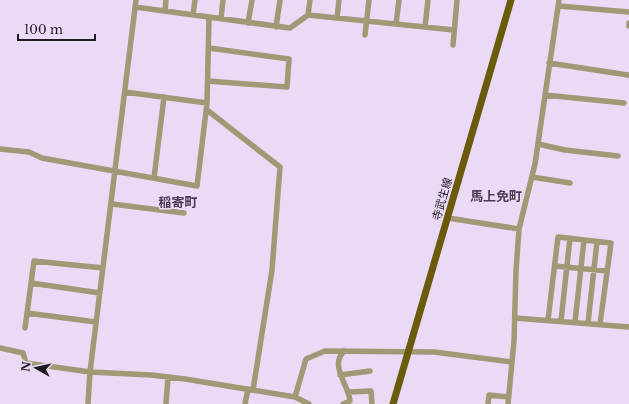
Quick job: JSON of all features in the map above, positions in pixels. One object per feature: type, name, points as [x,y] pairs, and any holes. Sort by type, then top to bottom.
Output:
[{"type":"main road","name":"寺武生線","points":[[393,404],[511,0]]},
{"type":"street","points":[[88,404],[90,372],[112,204],[136,0]]},
{"type":"street","points":[[164,11],[166,0]]},
{"type":"street","points":[[193,15],[195,0]]},
{"type":"street","points":[[221,19],[223,0]]},
{"type":"street","points":[[248,23],[252,0]]},
{"type":"street","points":[[276,27],[280,0]]},
{"type":"street","points":[[308,15],[310,0]]},
{"type":"street","points":[[337,18],[339,0]]},
{"type":"street","points":[[366,35],[369,0]]},
{"type":"street","points":[[396,24],[399,0]]},
{"type":"street","points":[[425,27],[428,0]]},
{"type":"street","points":[[453,45],[457,0]]},
{"type":"street","points":[[508,404],[515,318],[519,229],[532,177],[538,144],[559,3],[629,12]]},
{"type":"street","points":[[135,7],[276,27],[290,28],[308,15],[454,30]]},
{"type":"street","points":[[0,149],[30,152],[42,158],[197,186],[207,110],[210,18]]},
{"type":"street","points":[[208,81],[287,86],[289,59],[209,48]]},
{"type":"street","points":[[549,63],[628,75]]},
{"type":"street","points":[[125,92],[207,103]]},
{"type":"street","points":[[545,94],[624,102]]},
{"type":"street","points":[[154,178],[164,97]]},
{"type":"street","points":[[207,110],[280,167],[272,270],[250,389],[245,404]]},
{"type":"street","points":[[538,144],[564,150],[618,156]]},
{"type":"street","points":[[532,177],[570,183]]},
{"type":"street","points":[[112,204],[184,213]]},
{"type":"street","points":[[448,218],[519,229]]},
{"type":"street","points":[[548,320],[558,237],[611,243],[600,324]]},
{"type":"street","points":[[561,321],[570,238]]},
{"type":"street","points":[[575,322],[584,240]]},
{"type":"street","points":[[588,322],[598,242]]},
{"type":"street","points":[[25,328],[34,261],[103,268]]},
{"type":"street","points":[[555,266],[607,271]]},
{"type":"street","points":[[30,284],[100,293]]},
{"type":"street","points":[[26,313],[96,322]]},
{"type":"street","points":[[515,318],[588,322],[629,327]]},
{"type":"street","points":[[0,348],[22,353],[26,363],[90,372],[168,377],[295,397],[309,404]]},
{"type":"street","points":[[295,397],[306,359],[325,351],[434,352],[512,362]]},
{"type":"street","points":[[343,404],[350,401],[348,392],[340,374],[339,360],[344,351]]},
{"type":"street","points":[[340,374],[370,371]]},
{"type":"street","points":[[166,404],[168,377]]},
{"type":"street","points":[[348,392],[371,391],[372,404]]},
{"type":"street","points":[[488,404],[489,395],[508,397]]},
{"type":"district","name":"馬上免町","points":[[496,196]]},
{"type":"district","name":"稲寄町","points":[[178,202]]}]
